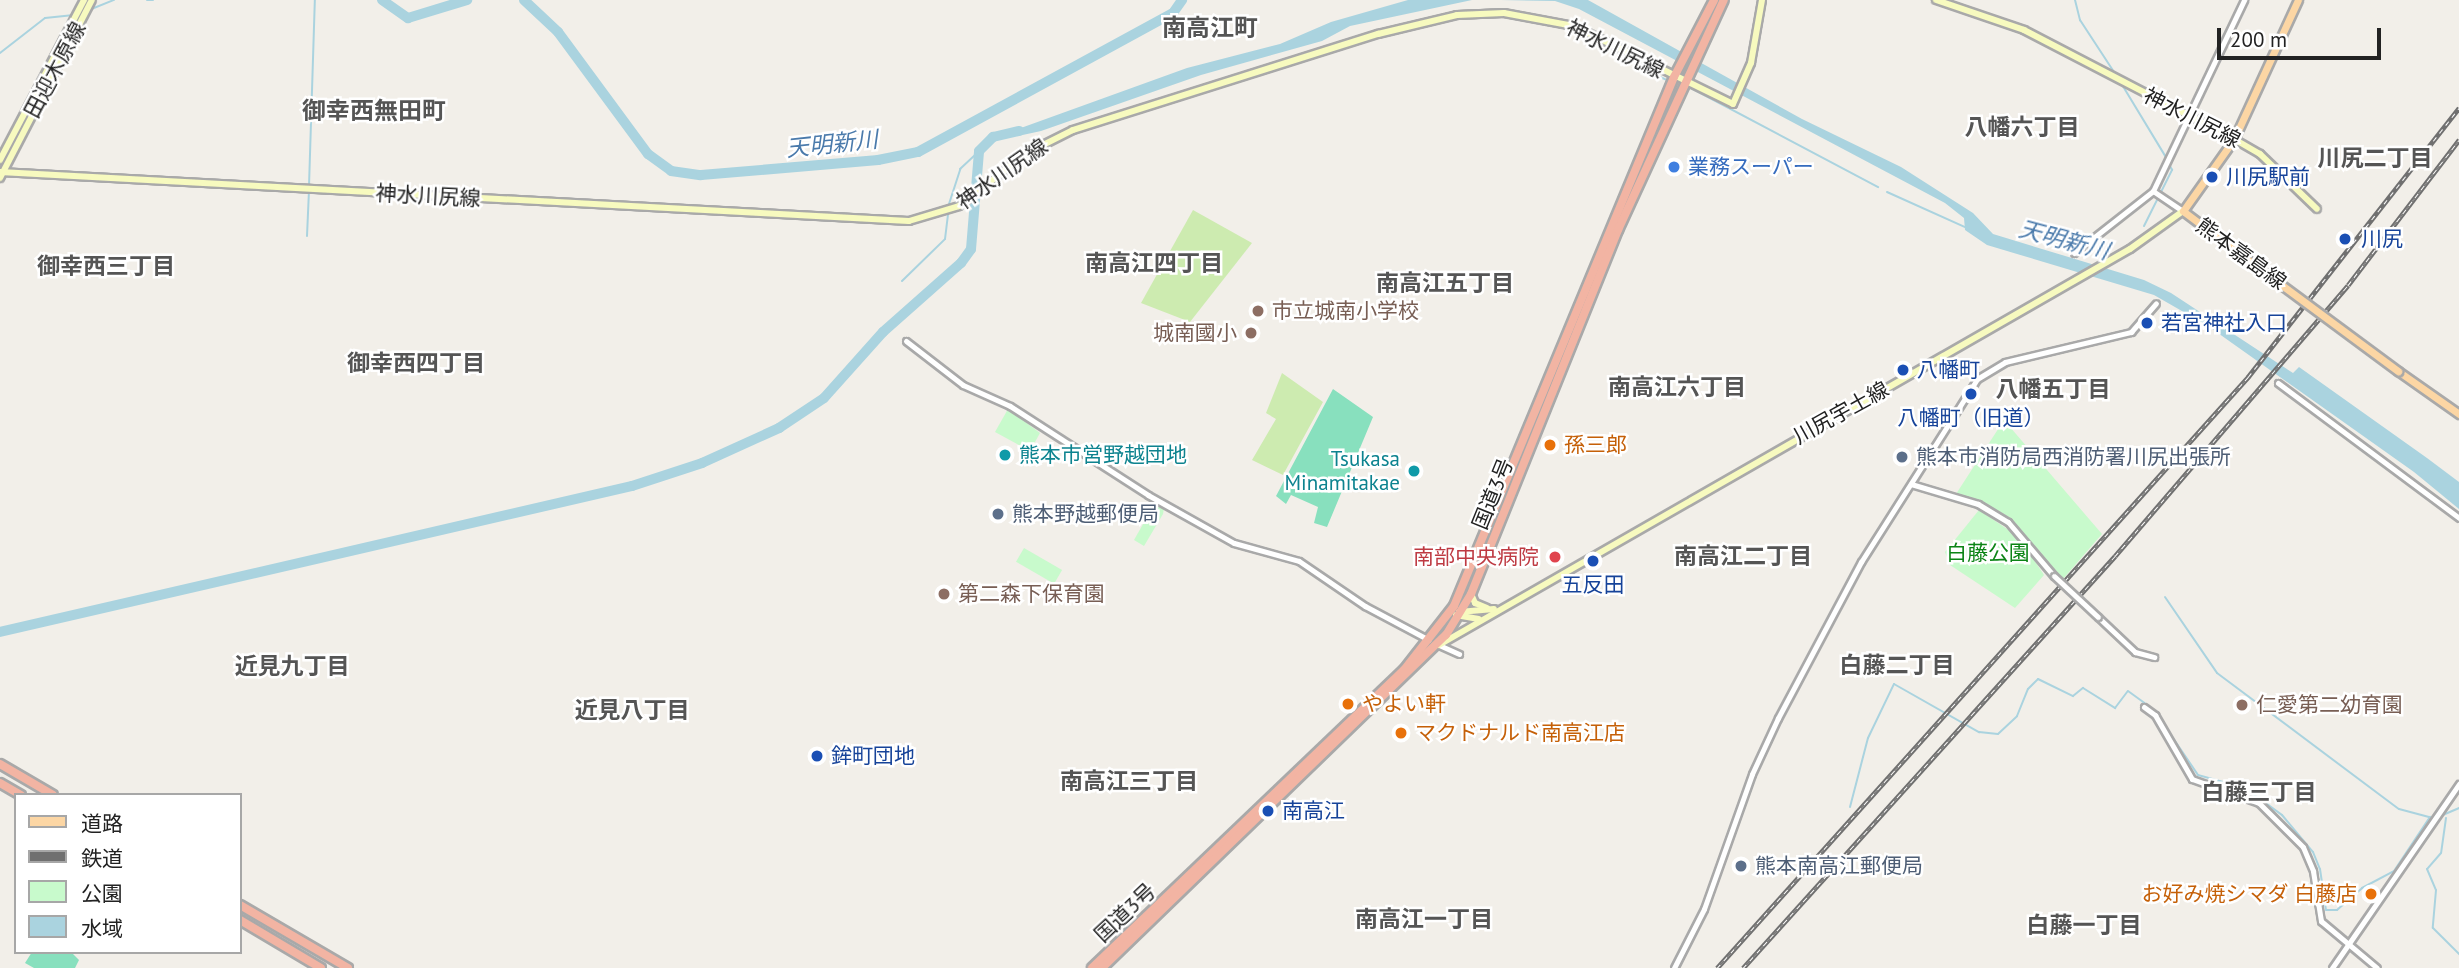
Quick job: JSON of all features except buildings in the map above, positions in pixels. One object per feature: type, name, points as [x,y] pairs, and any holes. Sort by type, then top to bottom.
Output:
[{"type":"highway","name":"国道3号","points":[[1684,71],[1686,51],[1714,0]]},
{"type":"highway","name":"国道3号","points":[[1092,968],[1430,641],[1471,594],[1684,71],[1696,55],[1724,0]]},
{"type":"highway","name":"国道3号","points":[[1102,968],[1439,645],[1455,612],[1674,77],[1684,71]]},
{"type":"highway","points":[[0,764],[50,793]]},
{"type":"highway","points":[[0,783],[18,793]]},
{"type":"highway","points":[[242,906],[348,968]]},
{"type":"highway","points":[[242,921],[321,968]]},
{"type":"main road","name":"田迎木原線","points":[[1,174],[77,21],[84,0]]},
{"type":"main road","name":"田迎木原線","points":[[0,160],[77,21],[92,0]]},
{"type":"main road","name":"神水川尻線","points":[[1684,71],[1733,104],[1751,63],[1762,0]]},
{"type":"main road","name":"神水川尻線","points":[[1936,0],[2024,30],[2234,139],[2260,154],[2317,209]]},
{"type":"main road","name":"熊本嘉島線","points":[[2298,0],[2234,139],[2183,211],[2459,414]]},
{"type":"main road","name":"神水川尻線","points":[[1,174],[887,222],[919,220],[959,206],[1027,153],[1073,130],[1378,34],[1457,15],[1504,13],[1563,23],[1615,44],[1674,77]]},
{"type":"main road","name":"川尻宇土線","points":[[1439,645],[1496,609],[2108,262],[2183,211]]},
{"type":"main road","points":[[1471,594],[1481,607],[1496,609]]},
{"type":"main road","name":"川尻宇土線","points":[[1455,612],[1496,609]]},
{"type":"main road","points":[[1455,612],[1481,619]]},
{"type":"street","points":[[2074,253],[2153,191],[2244,0]]},
{"type":"street","points":[[2153,191],[2183,211]]},
{"type":"street","points":[[1674,968],[1704,909],[1752,774],[1778,718],[1861,562],[1964,398],[1991,367],[2131,332],[2156,303]]},
{"type":"street","points":[[906,341],[963,384],[1010,406],[1148,495],[1234,543],[1299,561],[1365,606],[1430,641]]},
{"type":"street","points":[[2278,383],[2459,518]]},
{"type":"street","points":[[1911,484],[1978,504],[2008,522],[2053,576],[2135,652],[2154,657]]},
{"type":"street","points":[[1439,645],[1459,654]]},
{"type":"street","points":[[2144,707],[2155,715],[2192,779],[2259,803],[2303,847],[2313,871],[2318,916],[2347,947],[2377,968]]},
{"type":"street","points":[[2332,968],[2459,784]]},
{"type":"green space","points":[[1193,210],[1252,243],[1190,322],[1141,303]]},
{"type":"green space","points":[[1282,373],[1323,402],[1283,475],[1252,460],[1276,419],[1266,413]]},
{"type":"green space","points":[[1333,389],[1373,417],[1327,527],[1314,523],[1318,507],[1291,495],[1286,504],[1276,496]]},
{"type":"green space","points":[[1008,409],[1040,433],[1030,451],[995,432]]},
{"type":"green space","points":[[2004,420],[2102,534],[2063,579],[2009,517],[1979,500],[1956,494]]},
{"type":"green space","points":[[1155,503],[1164,508],[1163,514],[1144,546],[1134,540]]},
{"type":"green space","name":"白藤公園","points":[[1979,510],[2019,537],[2044,575],[2015,608],[1950,565],[1945,552]]},
{"type":"green space","points":[[1024,548],[1062,570],[1054,584],[1016,562]]},
{"type":"green space","points":[[31,954],[73,954],[79,960],[75,968],[34,968],[25,963]]},
{"type":"water","points":[[1408,0],[1472,0],[1350,26],[1322,41],[1201,75],[1041,131],[1018,136],[1007,133],[1187,68],[1280,44],[1331,22]]},
{"type":"water","points":[[1501,0],[1588,0],[1802,119],[1901,167],[1973,213],[1993,234],[2144,280],[2171,293],[2293,373],[2299,367],[2459,482],[2459,509],[2414,472],[2208,326],[2154,295],[1987,245],[1965,230],[1964,218],[1945,203],[1579,9],[1555,1]]},
{"type":"waterway","points":[[89,10],[114,0]]},
{"type":"waterway","points":[[147,0],[153,0]]},
{"type":"waterway","points":[[309,186],[315,0]]},
{"type":"waterway","name":"天明新川","points":[[382,0],[408,18],[467,0]]},
{"type":"waterway","name":"天明新川","points":[[524,0],[558,32],[648,154],[671,171],[701,175],[878,160],[918,152],[1173,13],[1182,0]]},
{"type":"waterway","points":[[2075,0],[2080,20],[2116,75]]},
{"type":"waterway","points":[[0,53],[45,18],[74,15]]},
{"type":"waterway","points":[[1658,76],[1667,80]]},
{"type":"waterway","points":[[2121,83],[2167,159]]},
{"type":"waterway","points":[[1689,87],[1878,187]]},
{"type":"waterway","points":[[0,632],[632,486],[702,463],[779,428],[824,398],[883,332],[961,263],[971,249],[979,151],[993,137],[1019,131]]},
{"type":"waterway","points":[[948,207],[960,169],[979,151]]},
{"type":"waterway","points":[[2144,226],[2172,170],[2169,164]]},
{"type":"waterway","points":[[307,236],[309,191]]},
{"type":"waterway","points":[[1887,192],[1965,227]]},
{"type":"waterway","points":[[902,281],[945,239],[948,213]]},
{"type":"waterway","points":[[2165,597],[2217,673],[2399,809],[2429,817]]},
{"type":"waterway","points":[[1850,807],[1868,738],[1894,684],[1979,732],[1998,734],[2017,716],[2028,689],[2038,679],[2073,696],[2083,688],[2115,708],[2128,691],[2154,710],[2198,775],[2245,788],[2282,815],[2313,852],[2320,869],[2326,910],[2337,910],[2362,888],[2394,871],[2430,817]]},
{"type":"waterway","points":[[2438,817],[2459,808]]},
{"type":"waterway","points":[[2446,818],[2441,853],[2427,869],[2436,890],[2433,928],[2459,954]]},
{"type":"railway","points":[[1717,968],[2248,377],[2459,108]]},
{"type":"railway","points":[[1743,968],[2115,556],[2348,285],[2459,140]]},
{"type":"place","name":"業務スーパー","points":[[1674,167]]},
{"type":"place","name":"川尻駅前","points":[[2212,177]]},
{"type":"place","name":"川尻","points":[[2345,239]]},
{"type":"place","name":"市立城南小学校","points":[[1258,311]]},
{"type":"place","name":"若宮神社入口","points":[[2147,323]]},
{"type":"place","name":"城南國小","points":[[1251,333]]},
{"type":"place","name":"八幡町","points":[[1903,370]]},
{"type":"place","name":"八幡町（旧道）","points":[[1971,394]]},
{"type":"place","name":"孫三郎","points":[[1550,445]]},
{"type":"place","name":"熊本市営野越団地","points":[[1005,455]]},
{"type":"place","name":"熊本市消防局西消防署川尻出張所","points":[[1902,457]]},
{"type":"place","name":"Tsukasa Minamitakae","points":[[1414,471]]},
{"type":"place","name":"熊本野越郵便局","points":[[998,514]]},
{"type":"place","name":"南部中央病院","points":[[1555,557]]},
{"type":"place","name":"五反田","points":[[1593,561]]},
{"type":"place","name":"第二森下保育園","points":[[944,594]]},
{"type":"place","name":"やよい軒","points":[[1348,704]]},
{"type":"place","name":"仁愛第二幼育園","points":[[2242,705]]},
{"type":"place","name":"マクドナルド南高江店","points":[[1401,733]]},
{"type":"place","name":"鉾町団地","points":[[817,756]]},
{"type":"place","name":"南高江","points":[[1268,811]]},
{"type":"place","name":"熊本南高江郵便局","points":[[1741,866]]},
{"type":"place","name":"お好み焼シマダ 白藤店","points":[[2371,894]]},
{"type":"district","name":"南高江町","points":[[1210,28]]},
{"type":"district","name":"御幸西無田町","points":[[374,111]]},
{"type":"district","name":"八幡六丁目","points":[[2022,127]]},
{"type":"district","name":"川尻二丁目","points":[[2375,158]]},
{"type":"district","name":"南高江四丁目","points":[[1154,263]]},
{"type":"district","name":"御幸西三丁目","points":[[106,266]]},
{"type":"district","name":"南高江五丁目","points":[[1445,283]]},
{"type":"district","name":"御幸西四丁目","points":[[416,363]]},
{"type":"district","name":"南高江六丁目","points":[[1677,387]]},
{"type":"district","name":"八幡五丁目","points":[[2053,389]]},
{"type":"district","name":"南高江二丁目","points":[[1743,556]]},
{"type":"district","name":"白藤二丁目","points":[[1897,665]]},
{"type":"district","name":"近見九丁目","points":[[292,666]]},
{"type":"district","name":"近見八丁目","points":[[632,710]]},
{"type":"district","name":"南高江三丁目","points":[[1129,781]]},
{"type":"district","name":"白藤三丁目","points":[[2259,792]]},
{"type":"district","name":"南高江一丁目","points":[[1424,919]]},
{"type":"district","name":"白藤一丁目","points":[[2084,925]]}]
